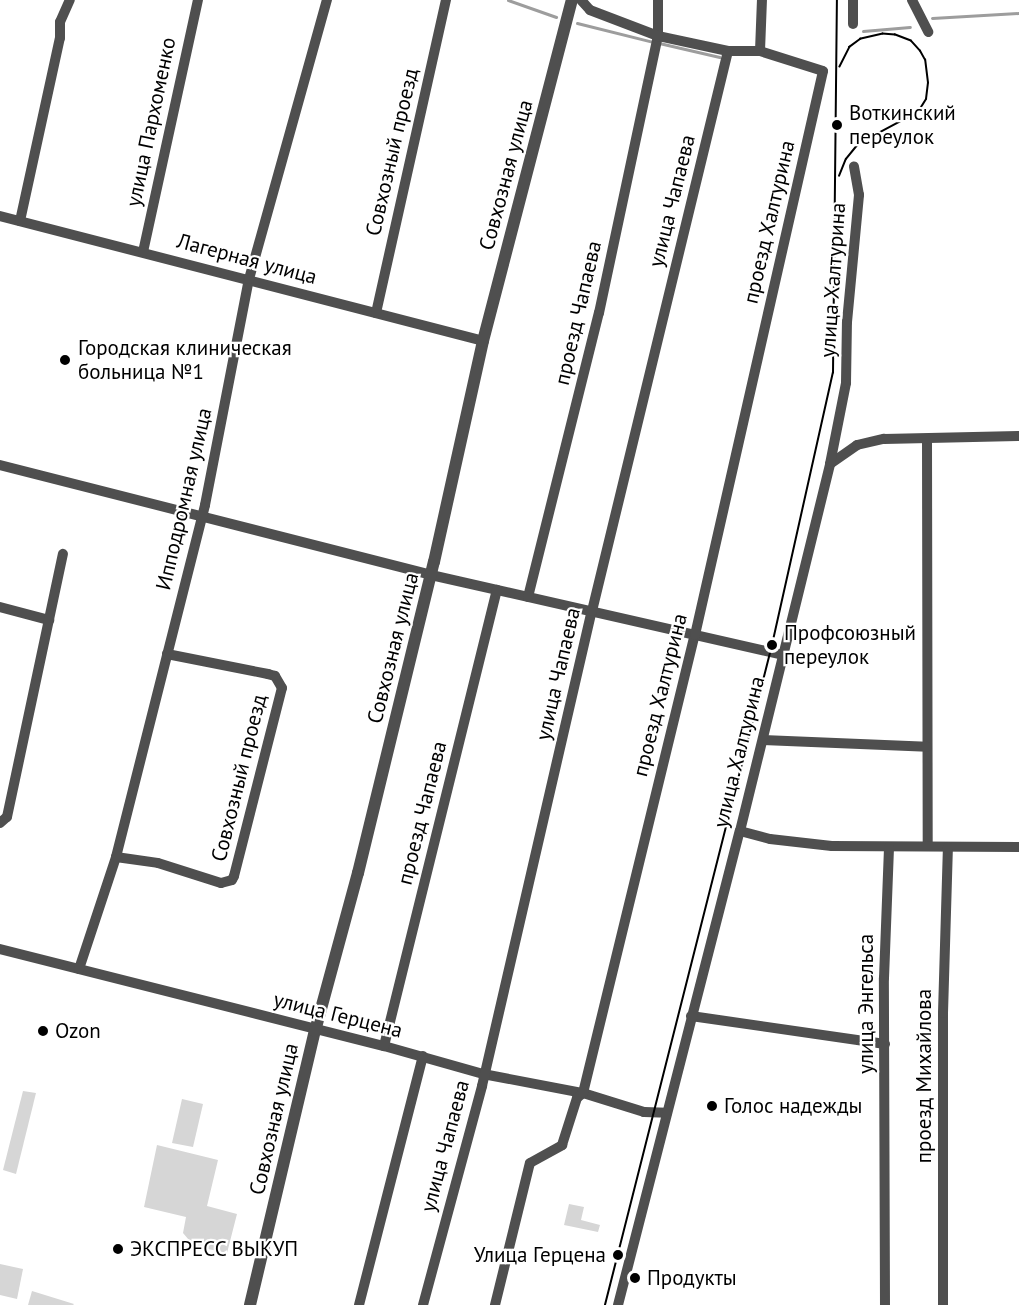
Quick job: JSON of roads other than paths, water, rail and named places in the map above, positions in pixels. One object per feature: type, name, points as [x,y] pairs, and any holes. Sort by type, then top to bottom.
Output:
[{"type":"street","points":[[20,221],[60,38],[60,22],[70,0]]},
{"type":"street","name":"улица Пархоменко","points":[[143,252],[198,0]]},
{"type":"street","name":"Ипподромная улица","points":[[79,969],[116,857],[202,518],[249,279],[327,0]]},
{"type":"street","name":"Совхозный проезд","points":[[376,313],[446,0]]},
{"type":"street","name":"Совхозная улица","points":[[250,1305],[315,1031],[358,873],[431,574],[483,341],[572,0]]},
{"type":"street","points":[[581,0],[590,10],[658,36],[728,51],[760,51],[762,0]]},
{"type":"street","points":[[658,0],[658,36]]},
{"type":"street","points":[[853,0],[853,24]]},
{"type":"street","points":[[912,0],[928,32]]},
{"type":"street","name":"проезд Чапаева","points":[[528,597],[599,313],[658,36]]},
{"type":"street","name":"улица Чапаева","points":[[423,1305],[483,1074],[592,611],[728,51]]},
{"type":"street","name":"проезд Халтурина","points":[[495,1305],[530,1163],[562,1145],[577,1098],[583,1093],[695,635],[823,71],[760,51]]},
{"type":"street","name":"улица Халтурина","points":[[618,1305],[763,740],[830,464],[846,382],[846,322],[860,195],[854,166]]},
{"type":"street","name":"Лагерная улица","points":[[0,216],[483,341]]},
{"type":"street","points":[[830,464],[857,445],[884,439],[1019,436]]},
{"type":"street","points":[[927,439],[928,846]]},
{"type":"street","points":[[0,465],[202,518],[431,574],[783,655]]},
{"type":"street","points":[[0,823],[8,817],[63,554]]},
{"type":"street","name":"проезд Чапаева","points":[[384,1046],[497,590]]},
{"type":"street","points":[[0,607],[49,621]]},
{"type":"street","name":"Совхозный проезд","points":[[116,857],[158,863],[220,883],[226,883],[234,876],[282,688],[275,676],[167,654]]},
{"type":"street","points":[[763,740],[927,747]]},
{"type":"street","points":[[740,831],[770,839],[832,846],[1019,847]]},
{"type":"street","name":"улица Энгельса","points":[[885,1305],[884,978],[889,847]]},
{"type":"street","name":"проезд Михайлова","points":[[943,1305],[943,1013],[948,847]]},
{"type":"street","name":"улица Герцена","points":[[0,949],[315,1031],[423,1056],[483,1074],[583,1093],[644,1112],[667,1113]]},
{"type":"street","points":[[691,1016],[885,1044]]},
{"type":"street","points":[[359,1305],[423,1056]]},
{"type":"waterway","points":[[508,0],[556,17]]},
{"type":"waterway","points":[[932,18],[1019,13]]},
{"type":"waterway","points":[[577,23],[653,42]]},
{"type":"waterway","points":[[863,31],[910,27]]},
{"type":"waterway","points":[[659,43],[719,57]]},
{"type":"tram line","points":[[605,1305],[772,645],[833,373],[837,0]]},
{"type":"tram line","points":[[839,176],[846,159],[858,144],[918,112],[926,99],[928,83],[925,60],[920,51],[911,41],[895,35],[883,34],[861,39],[850,47],[840,67]]},
{"type":"place","name":"Воткинский переулок","points":[[837,125]]},
{"type":"place","name":"Городская клиническая больница №1","points":[[65,360]]},
{"type":"place","name":"Профсоюзный переулок","points":[[772,645]]},
{"type":"place","name":"Ozon","points":[[43,1031]]},
{"type":"place","name":"Голос надежды","points":[[712,1106]]},
{"type":"place","name":"ЭКСПРЕСС ВЫКУП","points":[[118,1249]]},
{"type":"place","name":"Улица Герцена","points":[[618,1255]]},
{"type":"place","name":"Продукты","points":[[635,1278]]}]
